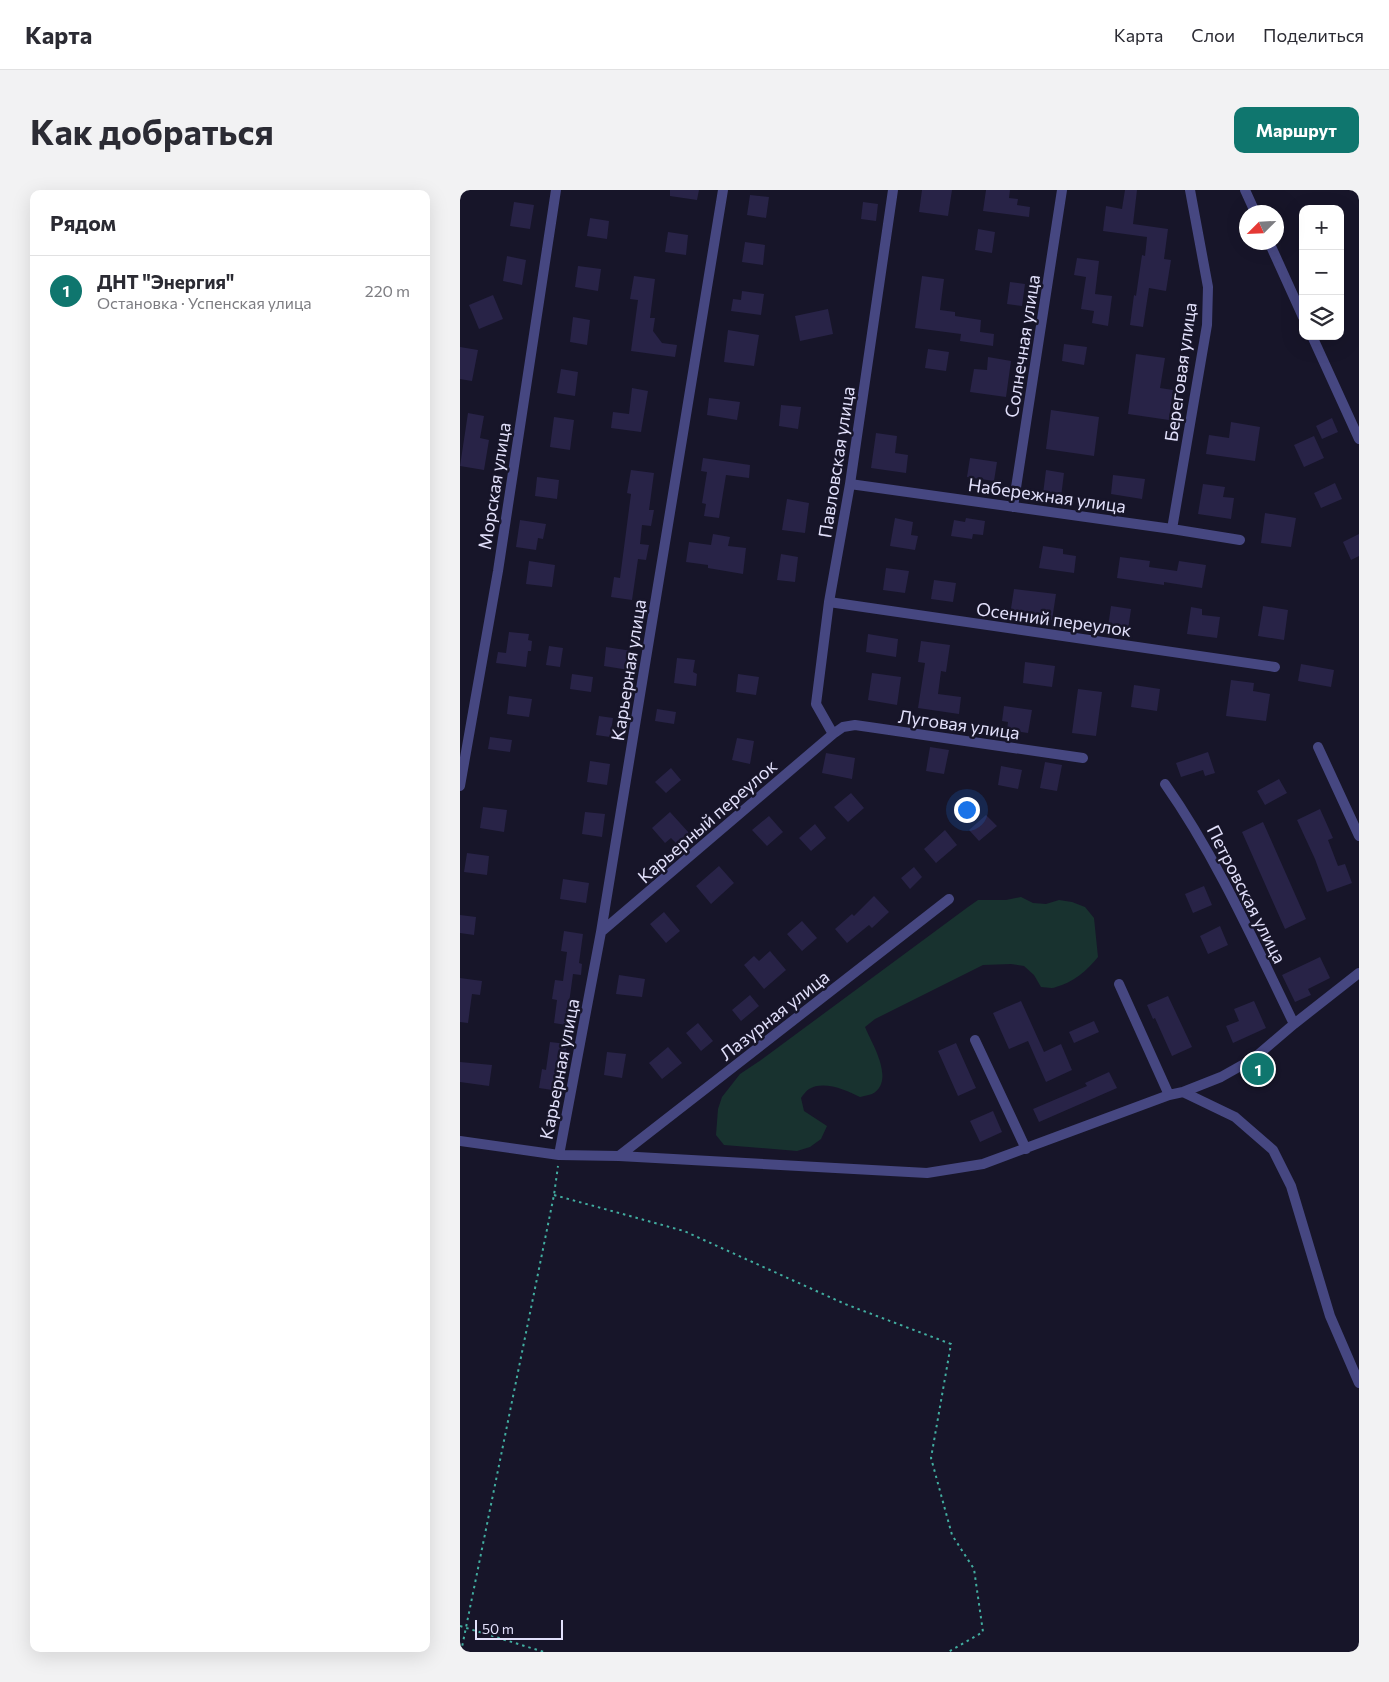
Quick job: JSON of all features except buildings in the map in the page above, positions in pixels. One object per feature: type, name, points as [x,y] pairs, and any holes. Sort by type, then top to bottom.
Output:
[{"type":"street","name":"Морская улица","points":[[460,786],[498,571],[556,190]]},
{"type":"street","name":"Карьерная улица","points":[[559,1155],[602,932],[723,190]]},
{"type":"street","name":"Павловская улица","points":[[833,734],[816,704],[829,602],[850,484],[892,190]]},
{"type":"street","name":"Солнечная улица","points":[[1013,507],[1062,190]]},
{"type":"street","name":"Береговая улица","points":[[1172,529],[1207,326],[1208,287],[1190,190]]},
{"type":"street","points":[[1245,190],[1252,205]]},
{"type":"street","points":[[1273,250],[1299,308]]},
{"type":"street","points":[[1314,340],[1359,439]]},
{"type":"street","name":"Набережная улица","points":[[850,484],[1240,540]]},
{"type":"street","name":"Осенний переулок","points":[[829,602],[1275,667]]},
{"type":"street","name":"Луговая улица","points":[[833,734],[843,727],[855,725],[1083,758]]},
{"type":"street","name":"Карьерный переулок","points":[[602,932],[833,734]]},
{"type":"street","points":[[1318,747],[1359,836]]},
{"type":"street","name":"Петровская улица","points":[[1165,784],[1207,849],[1294,1024]]},
{"type":"street","name":"Лазурная улица","points":[[619,1156],[949,899]]},
{"type":"street","points":[[460,1140],[559,1155],[619,1156],[927,1173],[982,1164],[1221,1077],[1253,1059],[1359,973]]},
{"type":"street","points":[[1119,984],[1169,1095]]},
{"type":"street","points":[[975,1040],[1026,1149]]},
{"type":"street","points":[[1183,1092],[1235,1117],[1273,1150],[1291,1186],[1330,1316],[1359,1383]]},
{"type":"path","points":[[461,1652],[554,1196],[559,1155]]},
{"type":"path","points":[[554,1196],[684,1231],[845,1304],[951,1344],[931,1458],[952,1535],[974,1569],[983,1632],[948,1652]]},
{"type":"path","points":[[460,1626],[544,1652]]},
{"type":"green space","points":[[1021,897],[1033,903],[1046,904],[1059,900],[1085,907],[1094,918],[1098,957],[1085,971],[1068,982],[1051,988],[1041,987],[1034,975],[1024,966],[1011,964],[983,965],[875,1019],[865,1027],[880,1062],[882,1080],[879,1088],[872,1094],[860,1097],[842,1089],[821,1085],[808,1090],[801,1098],[804,1111],[827,1126],[821,1139],[810,1147],[797,1151],[724,1145],[716,1135],[718,1109],[722,1097],[740,1074],[978,900],[1006,900]]},
{"type":"place","name":"ДНТ \"Энергия\"","points":[[1258,1069]]}]
